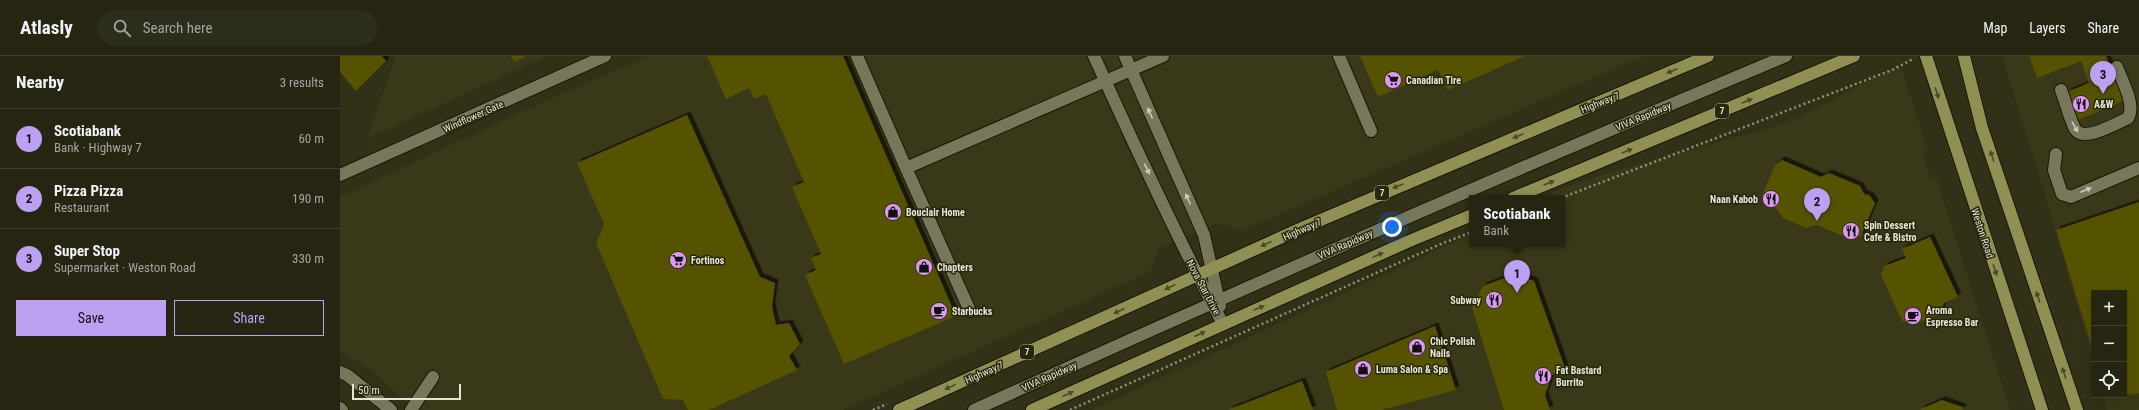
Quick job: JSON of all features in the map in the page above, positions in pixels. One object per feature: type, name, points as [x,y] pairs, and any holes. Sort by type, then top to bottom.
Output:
[{"type":"main road","name":"Highway 7","points":[[899,410],[1197,275],[1392,189],[1708,56]]},
{"type":"main road","name":"7","points":[[1520,195],[1854,56]]},
{"type":"main road","name":"Weston Road","points":[[1926,56],[2042,410]]},
{"type":"main road","points":[[1964,56],[1982,128],[2077,410]]},
{"type":"main road","points":[[1032,410],[1223,324],[1469,216]]},
{"type":"street","name":"Windflower Gate","points":[[340,174],[605,56]]},
{"type":"street","points":[[858,56],[970,311]]},
{"type":"street","name":"Nova Star Drive","points":[[1094,56],[1129,135],[1197,275],[1215,301]]},
{"type":"street","name":"Nova Star Drive","points":[[1125,56],[1204,235],[1211,269],[1215,301],[1223,324]]},
{"type":"street","points":[[906,168],[1163,56]]},
{"type":"street","points":[[1338,56],[1371,131]]},
{"type":"street","name":"VIVA Rapidway","points":[[974,410],[1215,301],[1520,167],[1786,56]]},
{"type":"street","points":[[2061,90],[2076,130],[2081,134],[2088,134],[2128,118],[2131,112],[2130,103],[2117,66]]},
{"type":"street","points":[[2056,154],[2054,170],[2062,194],[2071,196],[2139,168]]},
{"type":"street","points":[[340,372],[347,375],[391,410]]},
{"type":"street","points":[[411,410],[433,377]]},
{"type":"path","points":[[1565,196],[1892,70],[1919,56]]},
{"type":"path","points":[[1070,410],[1443,243],[1469,233]]},
{"type":"shaded area","points":[[396,56],[547,56],[367,139]]},
{"type":"shaded area","points":[[648,56],[1644,56],[1241,231],[1217,223],[1159,248],[1150,272],[843,410],[415,410],[374,372],[340,350],[340,197],[532,107]]},
{"type":"shaded area","points":[[2002,56],[2139,56],[2139,410],[2107,410],[2104,398],[2127,398],[2127,290],[2091,290],[2091,354],[2051,214]]},
{"type":"shaded area","points":[[1898,65],[1902,70],[1928,150],[1922,151],[1930,178],[1936,177],[2010,410],[1092,410],[1469,235],[1469,247],[1565,247],[1565,195],[1550,195],[1553,192],[1587,179],[1790,122]]},
{"type":"building","points":[[340,56],[382,56],[386,61],[356,91],[340,72]]},
{"type":"building","points":[[511,56],[527,56],[514,62]]},
{"type":"building","points":[[707,56],[843,56],[956,316],[844,364],[805,275],[816,270],[811,258],[821,254],[792,187],[804,182],[766,94],[754,99],[749,88],[726,99]]},
{"type":"building","name":"Canadian Tire","points":[[1360,56],[1525,56],[1448,90],[1438,70],[1378,97]]},
{"type":"building","points":[[2029,56],[2106,56],[2123,101],[2078,120],[2067,92],[2089,83],[2081,61],[2037,78]]},
{"type":"building","name":"Fortinos","points":[[687,115],[760,277],[775,283],[772,306],[776,325],[789,323],[800,344],[789,356],[797,370],[709,410],[688,410],[683,400],[663,399],[596,243],[604,224],[577,163]]},
{"type":"building","points":[[1782,160],[1821,177],[1829,173],[1860,186],[1864,194],[1869,195],[1875,203],[1861,236],[1850,239],[1817,225],[1806,228],[1783,218],[1776,208],[1767,204],[1762,196],[1775,165]]},
{"type":"building","points":[[2139,202],[2139,393],[2131,395],[2127,393],[2127,290],[2091,290],[2091,344],[2056,230]]},
{"type":"building","points":[[1930,237],[1958,297],[1944,303],[1940,314],[1913,325],[1902,321],[1881,275],[1884,266],[1906,258],[1902,249]]},
{"type":"building","points":[[1515,274],[1534,281],[1565,368],[1552,375],[1545,395],[1550,410],[1504,410],[1472,308],[1483,286]]},
{"type":"building","points":[[1435,326],[1456,390],[1381,410],[1337,410],[1326,372]]},
{"type":"building","points":[[1302,381],[1313,410],[1228,410]]},
{"type":"building","points":[[1942,400],[1962,407],[1963,410],[1919,410]]},
{"type":"place","name":"Canadian Tire","points":[[1393,80]]},
{"type":"place","name":"Super Stop","points":[[2103,94]]},
{"type":"place","name":"A&W","points":[[2081,104]]},
{"type":"place","name":"Naan Kabob","points":[[1771,199]]},
{"type":"place","name":"Bouclair Home","points":[[893,212]]},
{"type":"place","name":"Pizza Pizza","points":[[1817,221]]},
{"type":"place","name":"Spin Dessert Cafe & Bistro","points":[[1851,231]]},
{"type":"place","name":"Fortinos","points":[[678,260]]},
{"type":"place","name":"Chapters","points":[[924,267]]},
{"type":"place","name":"Scotiabank","points":[[1517,293]]},
{"type":"place","name":"Subway","points":[[1494,300]]},
{"type":"place","name":"Starbucks","points":[[939,311]]},
{"type":"place","name":"Aroma Espresso Bar","points":[[1913,316]]},
{"type":"place","name":"Chic Polish Nails","points":[[1417,347]]},
{"type":"place","name":"Luma Salon & Spa","points":[[1363,369]]},
{"type":"place","name":"Fat Bastard Burrito","points":[[1543,376]]}]
